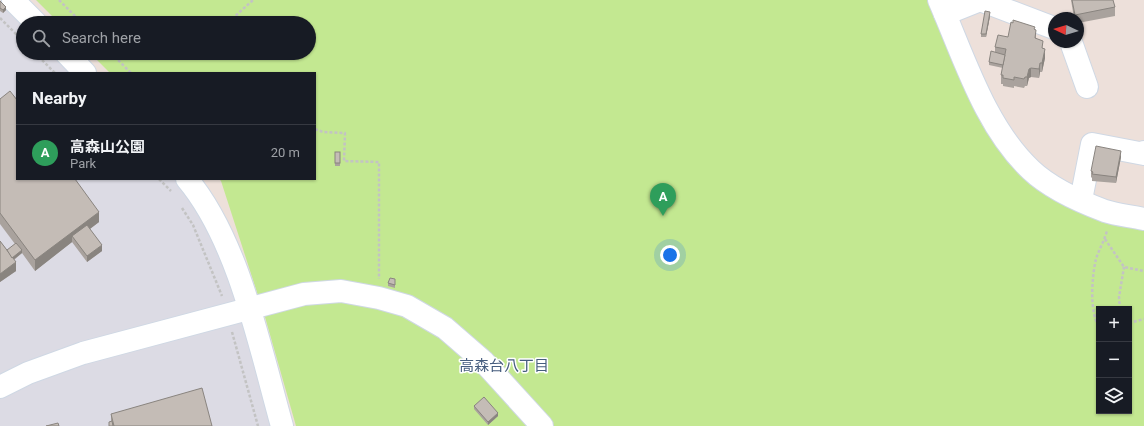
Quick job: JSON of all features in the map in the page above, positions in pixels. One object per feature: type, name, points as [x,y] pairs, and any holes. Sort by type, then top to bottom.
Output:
[{"type":"street","points":[[13,0],[29,16]]},
{"type":"street","points":[[1048,26],[980,0],[942,7],[991,120],[1012,149],[1032,171],[1068,195],[1112,212],[1144,219]]},
{"type":"street","points":[[1073,48],[1086,87]]},
{"type":"street","points":[[73,60],[85,72]]},
{"type":"street","points":[[1081,200],[1092,144],[1144,154],[1144,152]]},
{"type":"street","points":[[189,180],[202,197],[227,246],[250,309],[282,426]]},
{"type":"street","points":[[0,387],[28,373],[83,353],[304,294],[341,291],[379,298],[407,306],[445,328],[483,361],[542,426]]},
{"type":"path","points":[[59,0],[75,16]]},
{"type":"path","points":[[235,16],[253,0]]},
{"type":"path","points":[[0,18],[16,34]]},
{"type":"path","points":[[42,60],[53,72]]},
{"type":"path","points":[[118,60],[129,72]]},
{"type":"path","points":[[316,129],[323,132],[345,133],[344,161],[379,162],[379,298]]},
{"type":"path","points":[[1096,315],[1092,282],[1096,258],[1105,238],[1112,212]]},
{"type":"path","points":[[1105,238],[1124,267],[1119,297],[1120,306]]},
{"type":"path","points":[[1124,267],[1144,271]]},
{"type":"path","points":[[1132,322],[1144,319]]},
{"type":"shaded area","points":[[0,0],[16,16],[16,60],[61,60],[73,72],[16,72],[16,180],[180,180],[210,227],[233,288],[273,426],[0,426]]},
{"type":"green space","points":[[36,0],[928,0],[982,125],[1007,158],[1144,229],[1144,426],[296,426],[265,317],[220,180],[316,180],[316,72],[109,72],[97,60],[316,60],[316,16],[52,16]]},
{"type":"building","points":[[1072,0],[1113,0],[1115,7],[1084,13],[1074,12]]},
{"type":"building","points":[[0,1],[6,7],[3,10],[0,8]]},
{"type":"building","points":[[985,11],[990,12],[986,34],[981,34]]},
{"type":"building","points":[[1013,20],[1035,27],[1035,38],[1043,41],[1042,48],[1045,49],[1039,69],[1029,69],[1027,77],[1024,79],[1014,77],[1014,80],[1003,78],[1003,75],[1001,75],[1006,49],[995,47],[998,35],[1008,37],[1011,22],[1013,23]]},
{"type":"building","points":[[991,51],[1005,55],[1003,65],[989,62]]},
{"type":"building","points":[[10,91],[16,99],[16,180],[76,180],[99,212],[35,260],[0,213],[0,99]]},
{"type":"building","points":[[1096,146],[1121,151],[1116,177],[1092,174],[1093,172],[1091,171]]},
{"type":"building","points":[[335,152],[340,152],[340,163],[335,163]]},
{"type":"building","points":[[87,225],[102,245],[87,256],[72,236]]},
{"type":"building","points":[[0,241],[16,262],[0,274]]},
{"type":"building","points":[[16,243],[22,250],[12,258],[7,250]]},
{"type":"building","points":[[390,278],[395,279],[395,285],[388,283]]},
{"type":"building","points":[[202,388],[212,426],[114,426],[111,414]]},
{"type":"building","points":[[484,397],[498,413],[488,422],[474,406]]},
{"type":"building","points":[[112,421],[113,426],[109,426],[109,422]]},
{"type":"building","points":[[58,423],[59,426],[46,426]]},
{"type":"place","name":"高森山公園","points":[[663,216]]},
{"type":"district","name":"高森台八丁目","points":[[504,366]]}]
